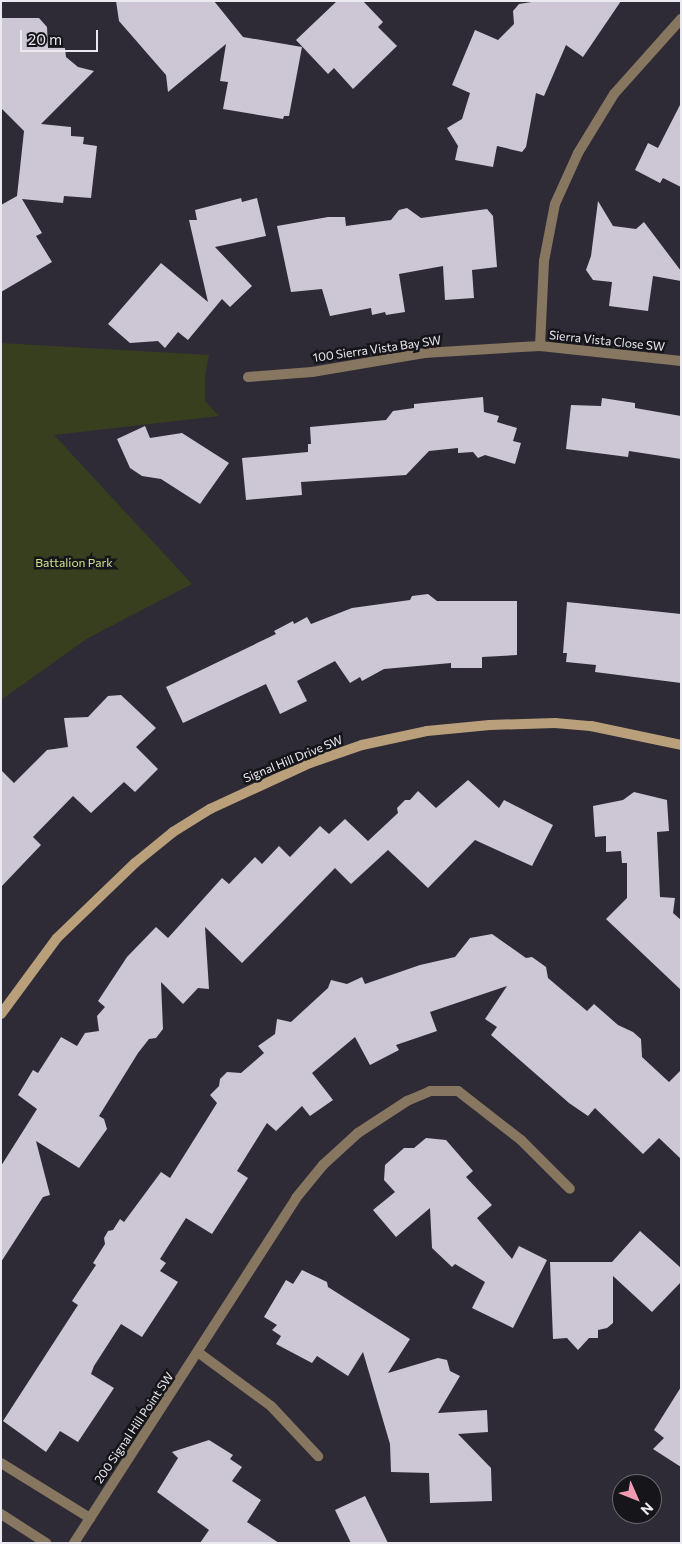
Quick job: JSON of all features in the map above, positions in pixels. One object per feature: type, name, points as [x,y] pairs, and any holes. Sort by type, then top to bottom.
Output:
[{"type":"street","name":"Sierra Vista Close SW","points":[[681,19],[614,94],[578,153],[555,204],[544,261],[540,346],[681,362]]},
{"type":"street","name":"100 Sierra Vista Bay SW","points":[[248,378],[312,372],[424,353],[540,346]]},
{"type":"street","name":"Signal Hill Drive SW","points":[[1,1014],[57,938],[135,863],[173,832],[210,810],[310,763],[362,745],[427,731],[490,725],[555,723],[591,726],[681,745]]},
{"type":"street","name":"200 Signal Hill Point SW","points":[[74,1543],[199,1353],[296,1198],[323,1165],[358,1133],[407,1101],[430,1090],[458,1091],[521,1140],[570,1189]]},
{"type":"street","points":[[199,1353],[271,1406],[318,1456]]},
{"type":"street","points":[[1,1463],[90,1518]]},
{"type":"street","points":[[1,1514],[46,1543]]},
{"type":"green space","name":"Battalion Park","points":[[1,343],[209,355],[205,376],[205,401],[219,416],[54,435],[192,584],[88,638],[1,700]]},
{"type":"building","points":[[116,1],[214,1],[243,37],[302,47],[289,116],[284,116],[283,119],[223,109],[228,82],[220,81],[226,44],[168,92],[166,75],[119,21]]},
{"type":"building","points":[[337,1],[363,1],[383,22],[378,27],[397,46],[353,89],[334,68],[328,74],[296,40]]},
{"type":"building","points":[[538,1],[621,1],[583,57],[566,45],[544,96],[536,93],[526,147],[522,152],[497,146],[493,167],[455,160],[458,146],[447,128],[462,119],[470,93],[452,85],[475,30],[498,40],[514,24],[513,11],[519,4]]},
{"type":"building","points":[[1,18],[39,18],[47,27],[48,48],[65,48],[66,57],[78,67],[94,71],[41,124],[71,127],[71,136],[84,137],[83,144],[97,146],[91,198],[64,196],[63,203],[22,199],[42,233],[36,236],[52,262],[1,292],[1,205],[17,196],[24,131],[1,108]]},
{"type":"building","points":[[681,103],[681,187],[663,178],[660,183],[635,170],[648,143],[658,148]]},
{"type":"building","points":[[241,198],[242,202],[257,198],[266,236],[215,247],[252,286],[230,307],[222,299],[188,340],[178,332],[165,348],[158,341],[130,343],[108,324],[161,263],[208,302],[189,220],[197,220],[195,210]]},
{"type":"building","points":[[598,201],[613,226],[636,229],[644,222],[681,271],[681,281],[653,276],[648,311],[609,306],[612,282],[593,280],[586,270],[591,256]]},
{"type":"building","points":[[407,208],[421,218],[487,209],[493,216],[497,267],[472,270],[474,298],[445,300],[443,266],[399,274],[405,312],[386,315],[385,312],[372,315],[371,308],[330,316],[322,289],[291,292],[277,226],[328,217],[345,217],[346,226],[391,220],[399,210]]},
{"type":"building","points":[[483,397],[484,412],[499,416],[497,422],[517,428],[513,441],[521,443],[515,464],[485,455],[478,458],[473,452],[458,453],[458,448],[429,451],[406,475],[301,482],[302,495],[246,500],[242,458],[308,452],[308,444],[311,444],[310,427],[386,420],[393,411],[414,408],[414,404]]},
{"type":"building","points":[[602,398],[635,403],[635,408],[681,416],[681,459],[629,451],[628,457],[566,449],[571,405],[601,406]]},
{"type":"building","points":[[145,426],[150,438],[182,433],[229,463],[200,504],[161,479],[142,476],[130,468],[117,439]]},
{"type":"building","points":[[428,594],[437,601],[517,601],[517,655],[482,657],[482,668],[451,668],[451,663],[384,669],[362,681],[360,677],[350,683],[335,661],[297,681],[307,701],[280,714],[266,684],[183,723],[166,687],[276,634],[274,631],[293,621],[294,624],[307,617],[311,624],[352,608],[410,600],[412,596]]},
{"type":"building","points":[[567,602],[681,614],[681,683],[595,672],[596,665],[566,662],[567,653],[563,653]]},
{"type":"building","points":[[121,695],[156,728],[136,747],[158,769],[135,792],[124,782],[91,813],[73,796],[33,837],[41,845],[1,887],[1,770],[14,783],[47,750],[68,747],[64,718],[88,717],[108,696]]},
{"type":"building","points":[[468,780],[499,808],[504,800],[553,825],[532,866],[475,840],[428,888],[388,850],[351,884],[335,868],[242,963],[205,927],[209,989],[198,988],[183,1004],[161,982],[163,1029],[156,1038],[149,1039],[138,1053],[99,1116],[104,1119],[107,1129],[79,1168],[36,1141],[50,1195],[43,1197],[1,1262],[1,1166],[37,1109],[18,1095],[33,1070],[38,1073],[61,1037],[77,1046],[85,1033],[99,1031],[97,1016],[105,1007],[98,1001],[127,957],[156,927],[168,938],[222,878],[229,884],[255,857],[262,864],[279,846],[290,857],[320,826],[329,834],[345,819],[368,841],[398,813],[397,808],[405,800],[410,800],[418,791],[436,808]]},
{"type":"building","points":[[634,792],[667,800],[669,831],[657,832],[660,897],[675,898],[673,913],[681,920],[681,990],[606,919],[627,898],[627,863],[622,863],[621,851],[606,852],[606,836],[595,837],[593,806],[623,800]]},
{"type":"building","points":[[492,934],[526,958],[532,957],[546,967],[548,978],[587,1011],[594,1004],[618,1025],[633,1032],[641,1039],[642,1057],[669,1082],[681,1070],[681,1159],[659,1138],[643,1154],[595,1108],[588,1116],[569,1103],[491,1035],[497,1027],[485,1019],[507,986],[430,1012],[437,1031],[396,1045],[399,1050],[370,1065],[355,1037],[312,1073],[333,1100],[310,1116],[302,1106],[276,1131],[267,1123],[237,1171],[248,1178],[212,1234],[186,1218],[160,1259],[166,1263],[160,1271],[178,1282],[142,1337],[121,1324],[94,1366],[91,1374],[114,1388],[78,1442],[60,1431],[46,1452],[3,1421],[78,1305],[72,1301],[96,1265],[93,1263],[105,1244],[104,1238],[108,1231],[113,1230],[120,1219],[124,1222],[161,1172],[170,1178],[217,1103],[210,1095],[219,1086],[220,1079],[227,1072],[241,1073],[264,1053],[258,1046],[275,1034],[277,1019],[291,1022],[328,988],[331,980],[347,984],[362,977],[365,984],[420,965],[455,957],[470,938]]},
{"type":"building","points":[[426,1138],[446,1140],[473,1171],[466,1177],[492,1205],[477,1218],[512,1259],[519,1246],[547,1260],[513,1328],[472,1308],[485,1282],[455,1264],[452,1267],[432,1248],[430,1208],[396,1237],[373,1210],[395,1192],[384,1180],[385,1165],[404,1148],[414,1148]]},
{"type":"building","points":[[640,1231],[681,1268],[681,1282],[652,1312],[613,1276],[613,1323],[607,1328],[598,1330],[598,1338],[589,1338],[578,1350],[567,1338],[553,1339],[550,1262],[612,1262]]},
{"type":"building","points":[[302,1270],[327,1282],[328,1287],[410,1339],[388,1373],[438,1358],[447,1360],[450,1371],[460,1376],[438,1413],[487,1410],[488,1432],[458,1434],[491,1468],[492,1501],[430,1503],[429,1473],[391,1472],[390,1444],[363,1352],[348,1376],[317,1356],[312,1363],[276,1344],[281,1336],[272,1330],[277,1325],[264,1317],[286,1280],[293,1284]]},
{"type":"building","points":[[681,1387],[681,1467],[653,1449],[664,1438],[654,1430]]},
{"type":"building","points":[[209,1440],[233,1455],[230,1459],[242,1467],[232,1481],[261,1500],[247,1522],[279,1543],[200,1543],[209,1530],[157,1492],[178,1458],[172,1452]]},
{"type":"building","points":[[365,1496],[388,1543],[351,1543],[335,1510]]}]
